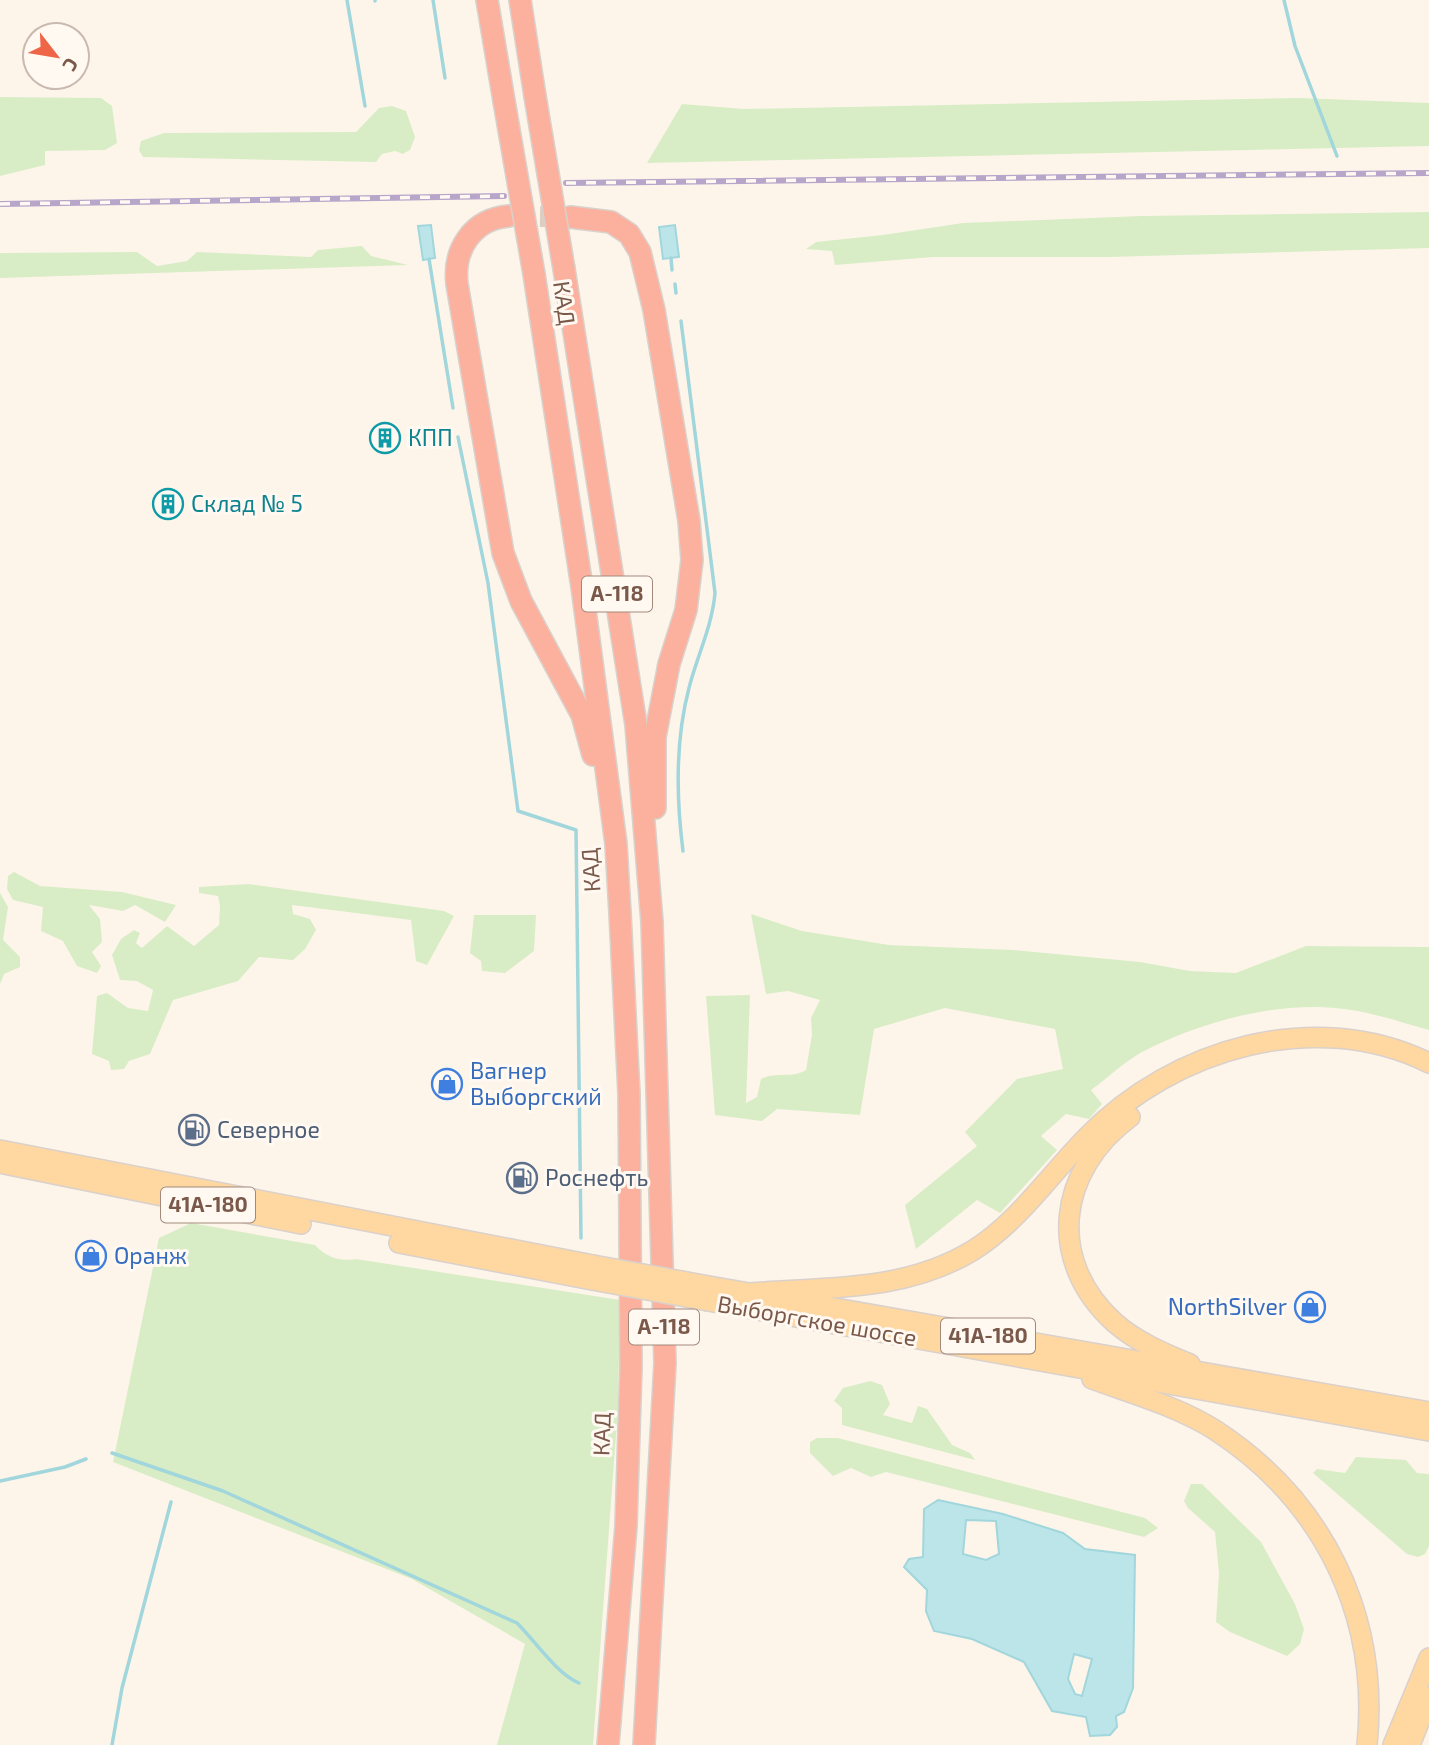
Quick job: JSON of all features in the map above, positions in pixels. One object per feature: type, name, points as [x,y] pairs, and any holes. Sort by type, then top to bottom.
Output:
[{"type":"highway","name":"КАД","points":[[487,0],[534,274],[582,587],[616,844],[629,1094],[631,1367],[626,1526],[608,1745]]},
{"type":"highway","name":"КАД","points":[[520,0],[634,712],[652,922],[665,1363],[644,1745]]},
{"type":"highway","points":[[509,216],[489,220],[467,237],[457,258],[457,285],[503,553],[521,601],[582,715],[591,747],[608,868],[620,913]]},
{"type":"highway","points":[[570,217],[611,222],[629,234],[640,252],[654,310],[689,521],[692,560],[686,610],[669,664],[655,737],[652,922]]},
{"type":"main road","points":[[750,1293],[853,1288],[902,1278],[956,1259],[988,1240],[1008,1223],[1110,1116],[1175,1072],[1219,1054],[1286,1038],[1337,1038],[1382,1045],[1429,1063]]},
{"type":"main road","points":[[1227,1379],[1142,1343],[1105,1314],[1087,1292],[1073,1258],[1068,1223],[1074,1188],[1091,1157],[1118,1126],[1158,1097],[1205,1073],[1262,1055],[1311,1050],[1359,1053],[1397,1063],[1429,1077]]},
{"type":"main road","name":"Выборгское шоссе","points":[[0,1150],[592,1273]]},
{"type":"main road","name":"Выборгское шоссе","points":[[0,1163],[708,1294],[1035,1360],[1429,1431]]},
{"type":"main road","name":"Выборгское шоссе","points":[[708,1294],[750,1293],[1227,1379],[1429,1412]]},
{"type":"main road","points":[[1035,1360],[1170,1408],[1213,1429],[1270,1473],[1298,1504],[1323,1539],[1354,1603],[1371,1709],[1367,1745]]},
{"type":"main road","points":[[1394,1745],[1429,1658]]},
{"type":"main road","points":[[1410,1745],[1429,1697]]},
{"type":"main road","points":[[1417,1745],[1429,1727]]},
{"type":"green space","points":[[0,97],[101,98],[112,106],[117,143],[105,150],[45,151],[45,165],[0,176]]},
{"type":"green space","points":[[1300,98],[1429,103],[1429,146],[647,163],[682,104],[744,109]]},
{"type":"green space","points":[[392,106],[406,111],[415,137],[410,150],[403,154],[395,151],[382,154],[376,162],[143,157],[139,150],[141,141],[164,133],[356,132],[379,108]]},
{"type":"green space","points":[[1429,212],[1429,248],[1110,257],[933,257],[835,265],[832,251],[806,249],[816,242],[963,223],[1141,216]]},
{"type":"green space","points":[[362,246],[371,256],[408,265],[0,278],[0,253],[137,252],[157,266],[187,261],[197,252],[311,257],[318,250]]},
{"type":"green space","points":[[14,872],[40,886],[122,892],[176,905],[165,922],[135,905],[123,911],[89,905],[100,919],[102,942],[92,952],[101,966],[97,973],[77,966],[63,941],[41,931],[43,907],[13,900],[7,889],[8,876]]},
{"type":"green space","points":[[248,884],[444,911],[454,916],[427,965],[416,961],[411,920],[292,905],[293,914],[310,919],[316,930],[305,949],[293,960],[259,957],[238,981],[173,1000],[150,1054],[129,1061],[124,1069],[111,1070],[109,1061],[92,1054],[97,996],[107,993],[128,1008],[148,1011],[153,990],[137,981],[120,980],[112,955],[121,939],[134,930],[140,933],[136,943],[142,948],[167,926],[194,946],[219,925],[218,896],[199,893],[199,887]]},
{"type":"green space","points":[[0,893],[8,907],[3,940],[20,957],[20,967],[4,974],[0,984]]},
{"type":"green space","points":[[751,914],[802,931],[889,945],[1013,950],[1140,962],[1190,971],[1236,973],[1306,946],[1429,947],[1429,1030],[1361,1012],[1326,1007],[1300,1007],[1221,1021],[1171,1039],[1133,1057],[1091,1090],[1102,1104],[1089,1119],[1066,1114],[1041,1136],[1057,1150],[1000,1213],[977,1200],[916,1249],[905,1205],[977,1146],[965,1132],[1017,1079],[1063,1069],[1055,1029],[945,1008],[874,1029],[860,1115],[777,1109],[762,1121],[715,1115],[706,996],[750,995],[746,1103],[757,1097],[761,1079],[806,1070],[812,1035],[811,1018],[820,1000],[788,991],[766,994]]},
{"type":"green space","points":[[474,915],[536,915],[534,951],[505,973],[482,971],[481,961],[470,953]]},
{"type":"green space","points":[[191,1223],[315,1245],[324,1253],[339,1259],[356,1259],[620,1300],[618,1408],[593,1745],[497,1745],[525,1644],[412,1579],[113,1462],[159,1238]]},
{"type":"green space","points":[[870,1381],[882,1385],[890,1404],[883,1415],[912,1423],[918,1406],[927,1409],[952,1445],[970,1453],[975,1460],[842,1425],[842,1408],[834,1401],[843,1388]]},
{"type":"green space","points":[[817,1438],[838,1438],[1145,1518],[1158,1528],[1144,1537],[886,1472],[871,1477],[851,1468],[833,1476],[810,1453],[810,1442]]},
{"type":"green space","points":[[1356,1457],[1406,1460],[1417,1473],[1429,1474],[1429,1546],[1425,1554],[1418,1557],[1407,1554],[1313,1473],[1317,1469],[1345,1473]]},
{"type":"green space","points":[[1191,1484],[1202,1484],[1261,1542],[1295,1604],[1304,1629],[1300,1644],[1287,1656],[1230,1632],[1216,1622],[1219,1573],[1215,1532],[1188,1508],[1184,1501]]},
{"type":"water","points":[[431,225],[435,258],[423,260],[418,226]]},
{"type":"water","points":[[675,225],[679,257],[663,259],[659,227]]},
{"type":"water","points":[[938,1500],[1003,1514],[1063,1533],[1085,1549],[1135,1555],[1133,1688],[1124,1712],[1116,1716],[1117,1727],[1110,1735],[1090,1736],[1086,1717],[1052,1711],[1024,1662],[972,1639],[934,1631],[926,1611],[927,1590],[904,1567],[909,1559],[923,1557],[924,1509]],"holes":[[[966,1520],[996,1521],[999,1554],[986,1560],[963,1554]],[[1074,1654],[1092,1659],[1082,1696],[1075,1694],[1068,1679]]]},
{"type":"waterway","points":[[347,0],[365,106]]},
{"type":"waterway","points":[[433,0],[445,78]]},
{"type":"waterway","points":[[1284,0],[1295,46],[1337,156]]},
{"type":"waterway","points":[[671,258],[672,270]]},
{"type":"waterway","points":[[429,259],[453,408]]},
{"type":"waterway","points":[[675,284],[676,293]]},
{"type":"waterway","points":[[681,321],[715,593],[708,630],[689,688],[681,728],[678,789],[683,851]]},
{"type":"waterway","points":[[458,437],[488,583],[518,811],[576,830],[581,1238]]},
{"type":"waterway","points":[[112,1453],[223,1491],[517,1623],[554,1665],[579,1683]]},
{"type":"waterway","points":[[0,1481],[65,1467],[86,1459]]},
{"type":"waterway","points":[[112,1745],[122,1688],[171,1502]]},
{"type":"tunnel","points":[[509,216],[570,217]]},
{"type":"railway","points":[[566,183],[1429,173]]},
{"type":"railway","points":[[0,204],[504,196]]},
{"type":"place","name":"КПП","points":[[385,438]]},
{"type":"place","name":"Склад № 5","points":[[168,504]]},
{"type":"place","name":"Вагнер Выборгский","points":[[447,1084]]},
{"type":"place","name":"Северное","points":[[194,1130]]},
{"type":"place","name":"Роснефть","points":[[522,1178]]},
{"type":"place","name":"Оранж","points":[[91,1256]]},
{"type":"place","name":"NorthSilver","points":[[1310,1307]]}]
